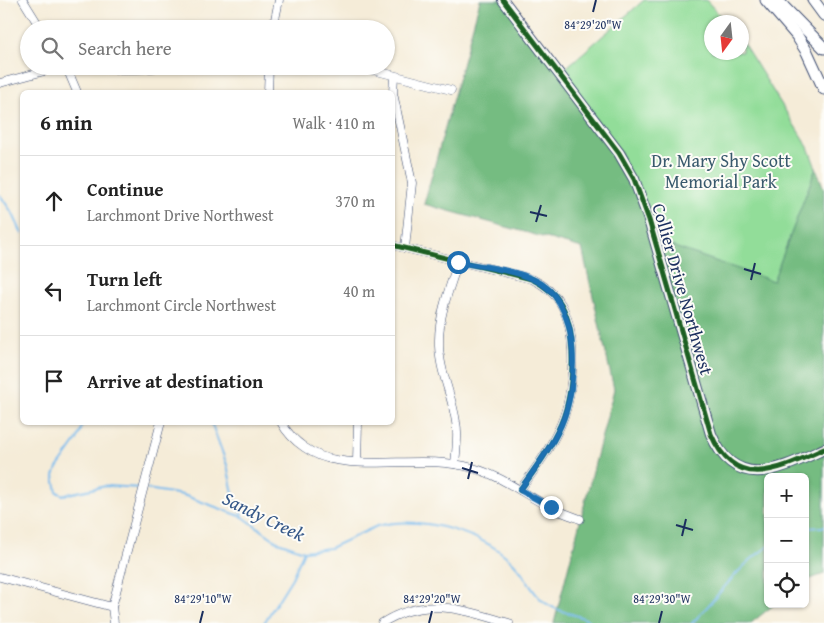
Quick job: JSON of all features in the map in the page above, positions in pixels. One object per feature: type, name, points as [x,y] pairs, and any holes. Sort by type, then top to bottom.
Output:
[{"type":"highway","points":[[766,0],[797,36],[824,89]]},
{"type":"highway","points":[[777,0],[824,48]]},
{"type":"highway","points":[[813,0],[824,15]]},
{"type":"main road","name":"Collier Drive Northwest","points":[[503,0],[619,153],[634,179],[652,229],[711,434],[722,455],[736,466],[746,470],[764,472],[788,466],[824,450]]},
{"type":"street","points":[[23,0],[35,20]]},
{"type":"street","points":[[275,20],[279,0]]},
{"type":"street","points":[[0,82],[28,75]]},
{"type":"street","points":[[68,75],[76,90]]},
{"type":"street","points":[[268,90],[269,75]]},
{"type":"street","points":[[390,75],[451,90]]},
{"type":"street","points":[[393,90],[394,76]]},
{"type":"street","points":[[395,102],[412,183],[405,248]]},
{"type":"street","points":[[395,246],[458,262],[521,275],[532,279],[550,290],[562,306],[569,328],[572,361],[568,402],[562,423],[551,444],[520,490]]},
{"type":"street","points":[[455,464],[456,422],[443,373],[438,341],[443,313],[458,262]]},
{"type":"street","points":[[114,623],[112,607],[160,425]]},
{"type":"street","points":[[283,425],[298,443],[316,454],[335,460],[357,462],[455,464],[490,474],[551,507],[580,519]]},
{"type":"street","points":[[357,462],[358,425]]},
{"type":"street","points":[[0,577],[112,607]]},
{"type":"street","points":[[382,623],[402,612],[434,606],[453,608],[509,623]]},
{"type":"green space","points":[[480,0],[505,0],[620,151],[654,240],[773,281],[816,168],[824,189],[824,574],[809,580],[809,473],[764,473],[764,608],[770,608],[751,623],[554,623],[614,389],[582,248],[424,204]]},
{"type":"green space","name":"Dr. Mary Shy Scott Memorial Park","points":[[644,0],[706,0],[720,15],[704,15],[704,60],[749,60],[749,52],[808,147],[816,168],[773,282],[654,240],[561,72]]},
{"type":"waterway","name":"Sandy Creek","points":[[0,195],[13,214],[20,230]]},
{"type":"waterway","name":"Sandy Creek","points":[[83,425],[77,440],[57,468],[54,476],[57,492],[63,495],[106,486],[142,488]]},
{"type":"waterway","points":[[212,425],[227,465],[234,498],[243,517]]},
{"type":"waterway","name":"Sandy Creek","points":[[147,489],[183,495],[243,517],[278,542],[304,551],[330,548],[377,526],[395,523],[433,525],[453,530],[472,537],[506,556],[519,569],[536,595],[550,606],[593,623]]},
{"type":"waterway","name":"Sandy Creek","points":[[809,528],[824,527]]},
{"type":"waterway","name":"Sandy Creek","points":[[692,623],[738,572],[764,550]]},
{"type":"waterway","points":[[264,623],[292,578],[304,551]]},
{"type":"cycle path","points":[[503,0],[619,153],[634,179],[649,220],[711,434],[721,452],[733,464],[746,470],[760,471],[776,469],[824,449]]},
{"type":"cycle path","points":[[395,246],[532,279],[548,289],[561,304],[570,331],[572,347],[569,397],[561,424],[542,458],[520,490]]},
{"type":"route","points":[[458,262],[532,279],[550,290],[557,298],[566,315],[572,361],[568,402],[562,423],[551,444],[520,490],[551,507]]}]
